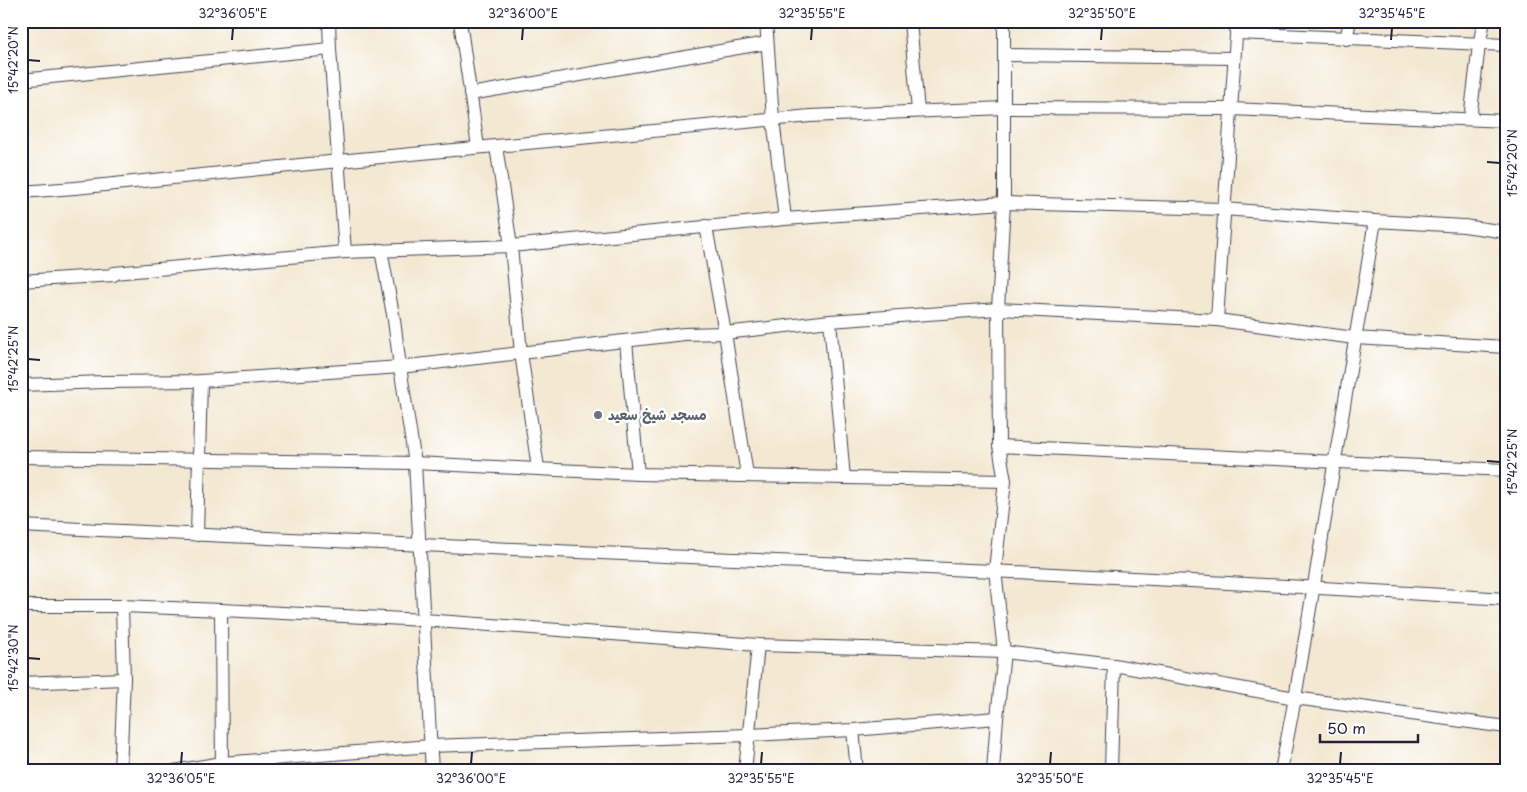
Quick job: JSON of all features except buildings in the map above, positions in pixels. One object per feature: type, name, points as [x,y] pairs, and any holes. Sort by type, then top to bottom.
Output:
[{"type":"street","points":[[329,21],[345,252]]},
{"type":"street","points":[[460,21],[478,147]]},
{"type":"street","points":[[766,21],[773,119],[785,219]]},
{"type":"street","points":[[910,21],[918,111]]},
{"type":"street","points":[[993,771],[1004,652],[995,570],[1005,481],[999,446],[998,309],[1004,203],[1004,21]]},
{"type":"street","points":[[1346,39],[1350,21]]},
{"type":"street","points":[[1470,119],[1479,45],[1484,21]]},
{"type":"street","points":[[1217,320],[1237,27],[1346,39],[1506,45]]},
{"type":"street","points":[[470,94],[767,43]]},
{"type":"street","points":[[21,80],[330,49]]},
{"type":"street","points":[[1005,55],[1234,58]]},
{"type":"street","points":[[21,192],[810,116],[1005,108],[1231,109],[1506,121]]},
{"type":"street","points":[[496,146],[511,246],[521,353],[538,468]]},
{"type":"street","points":[[21,281],[114,275],[114,273],[345,252],[511,246],[785,219],[1004,203],[1224,209],[1464,226],[1506,232]]},
{"type":"street","points":[[1281,771],[1314,587],[1375,221]]},
{"type":"street","points":[[706,226],[748,475]]},
{"type":"street","points":[[381,250],[394,320],[415,463],[432,771]]},
{"type":"street","points":[[21,385],[201,381],[400,367],[684,334],[725,333],[830,320],[998,309],[1217,320],[1355,338],[1506,347]]},
{"type":"street","points":[[830,320],[844,478]]},
{"type":"street","points":[[626,341],[638,474]]},
{"type":"street","points":[[197,535],[201,381]]},
{"type":"street","points":[[999,446],[1506,470]]},
{"type":"street","points":[[21,457],[415,463],[638,474],[1005,481]]},
{"type":"street","points":[[21,526],[419,546],[995,570],[1506,599]]},
{"type":"street","points":[[21,606],[122,606],[222,610],[424,620],[758,645],[1004,652],[1114,665],[1295,698],[1506,727]]},
{"type":"street","points":[[120,771],[124,679],[122,606]]},
{"type":"street","points":[[222,610],[222,767]]},
{"type":"street","points":[[745,771],[758,645]]},
{"type":"street","points":[[1111,771],[1114,665]]},
{"type":"street","points":[[21,683],[124,679]]},
{"type":"street","points":[[174,771],[430,746],[853,730],[997,718]]},
{"type":"street","points":[[853,730],[858,771]]},
{"type":"place","name":"مسجد شيخ سعيد","points":[[598,415]]}]
